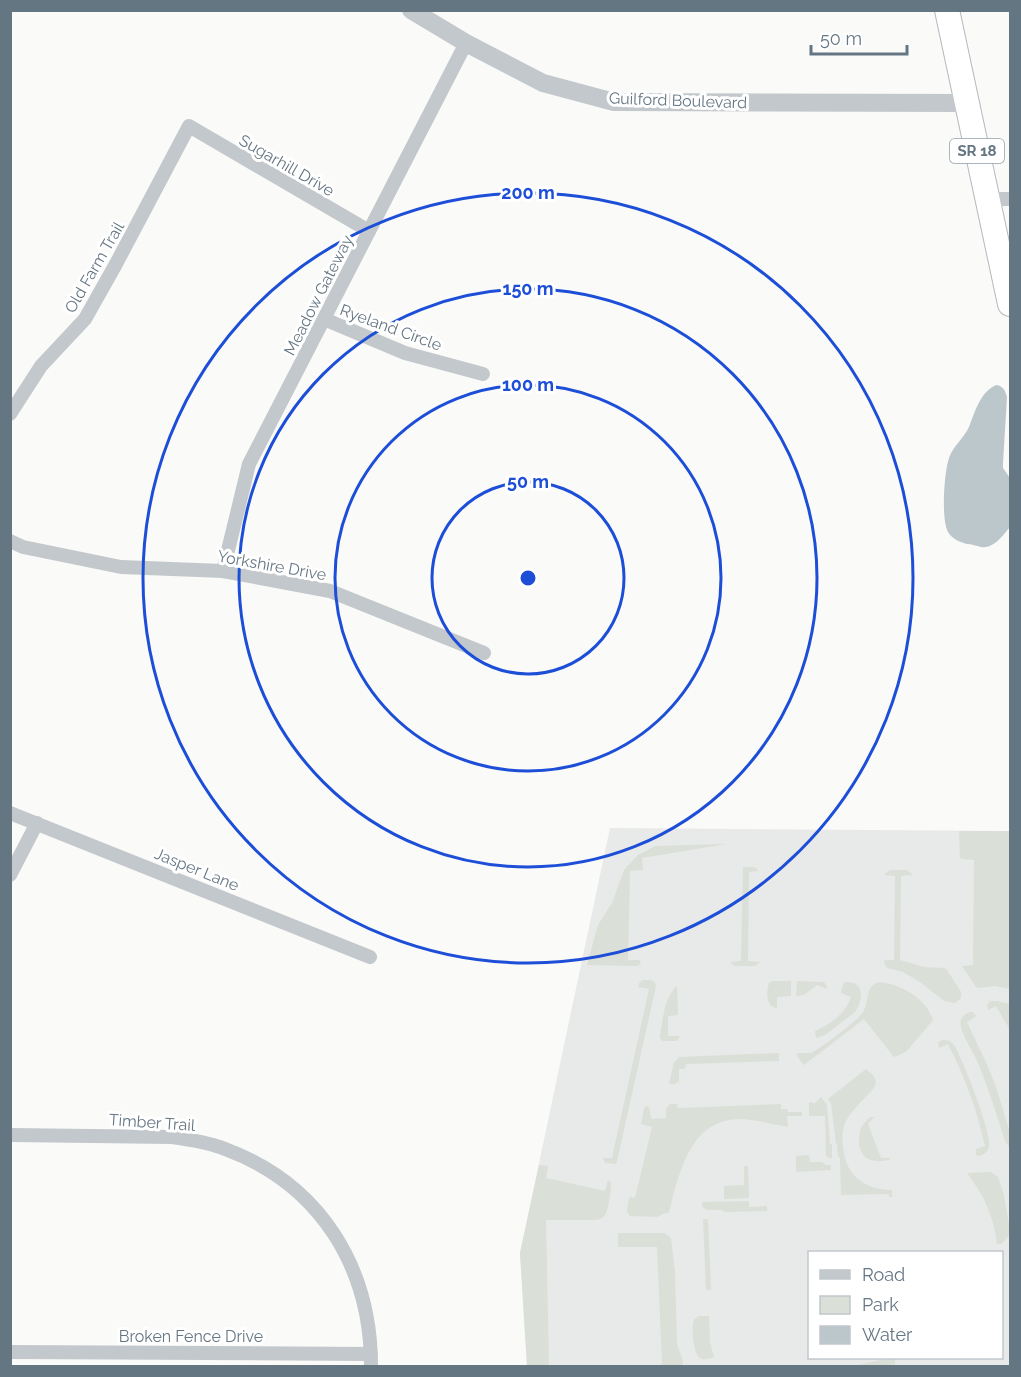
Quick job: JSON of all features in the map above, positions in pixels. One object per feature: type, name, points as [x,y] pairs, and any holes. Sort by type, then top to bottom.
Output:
[{"type":"highway","name":"SR 18","points":[[947,10],[967,103],[999,199],[1011,304]]},
{"type":"street","name":"Guilford Boulevard","points":[[411,10],[466,43],[543,83],[614,102],[967,103]]},
{"type":"street","name":"Meadow Gateway","points":[[223,571],[249,464],[466,43]]},
{"type":"street","name":"Sugarhill Drive","points":[[189,126],[369,231]]},
{"type":"street","name":"Old Farm Trail","points":[[10,414],[41,366],[85,319],[189,126]]},
{"type":"street","name":"Ryeland Circle","points":[[324,319],[405,353],[483,374]]},
{"type":"street","name":"Yorkshire Drive","points":[[10,541],[23,547],[122,567],[223,571],[330,591],[484,653]]},
{"type":"street","name":"Jasper Lane","points":[[10,813],[370,957]]},
{"type":"street","points":[[10,875],[37,824]]},
{"type":"street","name":"Timber Trail","points":[[10,1135],[172,1137],[224,1148],[269,1170],[311,1204],[345,1251],[364,1301],[369,1327],[371,1360]]},
{"type":"street","name":"Broken Fence Drive","points":[[10,1352],[371,1360]]},
{"type":"shaded area","points":[[610,828],[1010,831],[1010,1366],[527,1366],[520,1253]]},
{"type":"green space","points":[[959,831],[1010,831],[1010,989],[995,986],[978,988],[962,966],[973,965],[974,860],[960,858]]},
{"type":"green space","points":[[726,844],[642,858],[643,870],[630,871],[628,960],[639,960],[641,963],[637,966],[587,965],[598,925],[612,903],[624,870],[638,855],[655,846]]},
{"type":"green space","points":[[743,867],[754,867],[758,870],[749,872],[748,961],[760,962],[755,966],[734,966],[730,962],[741,961]]},
{"type":"green space","points":[[890,870],[907,870],[913,875],[901,876],[900,960],[924,967],[947,970],[961,992],[961,998],[955,1003],[944,1001],[920,982],[903,972],[887,968],[884,963],[885,960],[894,960],[895,876],[884,875]]},
{"type":"green space","points":[[643,980],[653,981],[656,986],[616,1164],[605,1163],[603,1158],[612,1158],[649,989],[638,987]]},
{"type":"green space","points":[[791,981],[791,996],[777,997],[777,1008],[771,1005],[768,999],[769,983]]},
{"type":"green space","points":[[797,981],[823,982],[827,989],[817,985],[804,995],[796,996]]},
{"type":"green space","points":[[845,982],[860,988],[861,997],[858,1007],[855,1012],[825,1035],[816,1038],[815,1031],[837,1018],[848,1003],[851,997],[841,993]]},
{"type":"green space","points":[[880,982],[897,986],[919,999],[930,1012],[933,1020],[906,1052],[894,1057],[864,1019],[804,1065],[797,1053],[815,1051],[860,1016],[865,1008],[869,990]]},
{"type":"green space","points":[[677,986],[678,1015],[668,1016],[668,1036],[680,1036],[676,1041],[662,1041],[660,1035],[665,1009],[669,996]]},
{"type":"green space","points":[[990,1001],[1010,1004],[1010,1030],[996,1006],[988,1010],[987,1005]]},
{"type":"green space","points":[[970,1012],[976,1016],[967,1022],[996,1087],[1010,1133],[1010,1148],[1005,1141],[979,1065],[962,1030],[961,1019]]},
{"type":"green space","points":[[942,1040],[952,1043],[958,1052],[986,1127],[989,1146],[980,1156],[976,1155],[976,1149],[985,1146],[974,1107],[948,1044],[939,1048],[938,1043]]},
{"type":"green space","points":[[779,1053],[779,1061],[686,1064],[685,1069],[679,1069],[679,1082],[669,1084],[674,1063],[679,1057]]},
{"type":"green space","points":[[866,1069],[876,1083],[846,1121],[842,1138],[844,1155],[847,1164],[857,1178],[873,1187],[892,1190],[892,1197],[889,1197],[889,1194],[841,1195],[840,1157],[838,1157],[831,1103],[828,1099]]},
{"type":"green space","points":[[821,1097],[827,1105],[830,1144],[832,1144],[831,1159],[826,1156],[825,1116],[809,1116],[809,1102],[815,1103]]},
{"type":"green space","points":[[670,1104],[677,1104],[678,1108],[781,1104],[781,1109],[787,1109],[788,1112],[802,1112],[802,1116],[787,1116],[788,1127],[742,1119],[724,1121],[710,1128],[699,1138],[683,1165],[669,1213],[657,1217],[630,1216],[627,1212],[628,1203],[630,1197],[635,1198],[652,1127],[641,1124],[644,1108],[649,1107],[651,1119],[666,1118],[666,1109]]},
{"type":"green space","points":[[870,1117],[874,1117],[868,1124],[881,1158],[890,1158],[889,1160],[873,1161],[862,1154],[859,1141],[860,1130]]},
{"type":"green space","points":[[809,1155],[810,1162],[831,1165],[831,1170],[796,1172],[796,1156]]},
{"type":"green space","points":[[539,1165],[548,1166],[546,1178],[605,1191],[608,1180],[611,1186],[608,1208],[602,1218],[546,1220],[549,1366],[527,1366],[520,1253]]},
{"type":"green space","points":[[744,1166],[748,1166],[749,1198],[724,1199],[724,1186],[744,1185]]},
{"type":"green space","points":[[991,1172],[998,1177],[1004,1195],[1010,1231],[1001,1244],[997,1244],[991,1215],[983,1198],[967,1173]]},
{"type":"green space","points":[[749,1201],[749,1207],[767,1206],[767,1211],[725,1212],[706,1210],[702,1206],[702,1202]]},
{"type":"green space","points":[[703,1219],[708,1219],[711,1290],[706,1290]]},
{"type":"green space","points":[[618,1233],[664,1233],[671,1238],[675,1272],[677,1344],[683,1361],[682,1366],[660,1366],[662,1363],[657,1247],[618,1247]]},
{"type":"green space","points":[[699,1316],[709,1316],[710,1342],[714,1357],[707,1359],[700,1358],[694,1347],[693,1323],[694,1319]]},
{"type":"green space","points":[[895,1359],[895,1366],[855,1366],[880,1360]]},
{"type":"water","points":[[996,385],[1005,391],[1007,397],[1003,468],[1010,478],[1010,527],[994,544],[981,547],[959,541],[948,532],[944,517],[945,485],[947,465],[951,454],[967,431],[982,397]]}]
